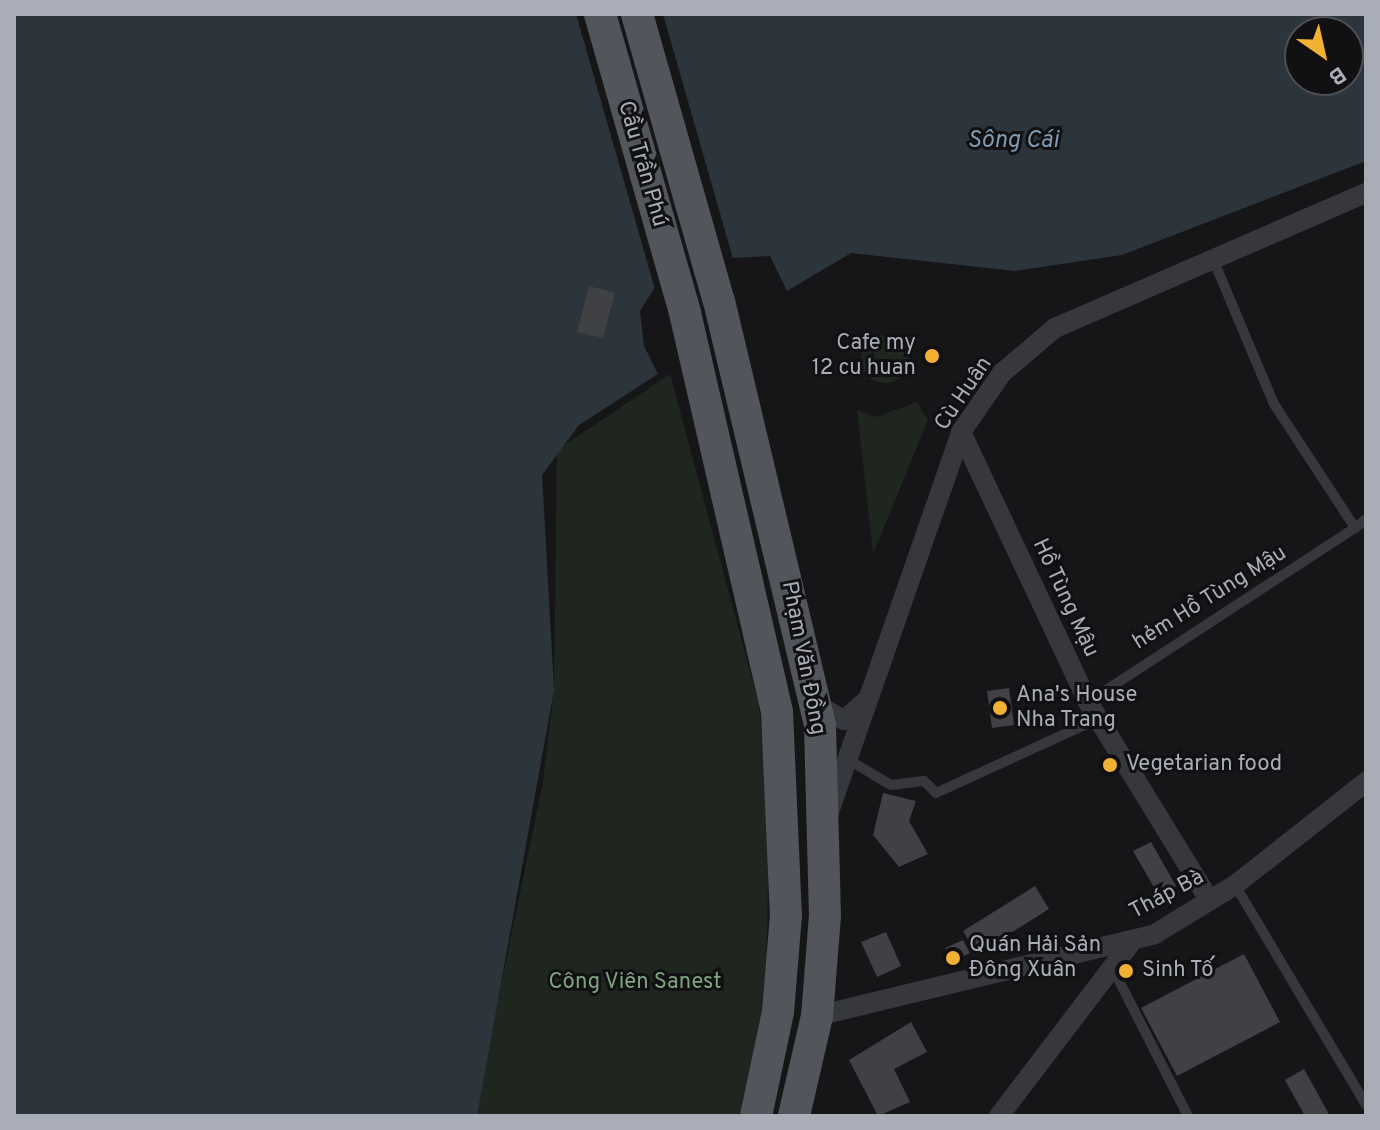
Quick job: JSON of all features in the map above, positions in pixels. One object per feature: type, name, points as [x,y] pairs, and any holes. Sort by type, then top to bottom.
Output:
[{"type":"main road","name":"Cầu Trần Phú","points":[[600,14],[685,313]]},
{"type":"main road","name":"Cầu Trần Phú","points":[[637,14],[719,301]]},
{"type":"main road","name":"Phạm Văn Đồng","points":[[719,301],[815,704],[826,823],[817,1016],[794,1116]]},
{"type":"main road","name":"Phạm Văn Đồng","points":[[685,313],[777,712],[786,816],[778,1012],[756,1116]]},
{"type":"street","name":"Cù Huân","points":[[826,823],[961,432],[1002,373],[1055,328],[1366,193]]},
{"type":"street","name":"Hồ Tùng Mậu","points":[[961,432],[1093,711],[1210,901]]},
{"type":"street","points":[[815,704],[844,720],[869,696]]},
{"type":"street","name":"Tháp Bà","points":[[817,1016],[1133,940],[1235,885],[1366,782]]},
{"type":"street","points":[[999,1116],[1133,940]]},
{"type":"lane","points":[[1213,259],[1274,404],[1355,528]]},
{"type":"lane","name":"hẻm Hồ Tùng Mậu","points":[[847,759],[891,785],[924,781],[936,793],[1093,711],[1366,519]]},
{"type":"lane","points":[[1235,885],[1366,1105]]},
{"type":"lane","points":[[1112,967],[1188,1116]]},
{"type":"green space","points":[[885,335],[894,336],[902,342],[908,350],[908,368],[902,376],[894,382],[885,383],[876,382],[868,376],[862,368],[861,359],[862,350],[868,342],[876,336]]},
{"type":"green space","name":"Công Viên Sanest","points":[[670,374],[759,705],[769,814],[766,996],[744,1106],[741,1116],[474,1116],[543,782],[554,690],[557,450]]},
{"type":"green space","points":[[917,402],[928,420],[873,554],[857,410],[876,417]]},
{"type":"water","name":"Sông Cái","points":[[14,14],[1366,14],[1366,161],[1122,255],[1015,271],[851,253],[787,291],[770,256],[696,260],[657,284],[640,311],[644,346],[658,374],[579,425],[542,475],[554,690],[477,1116],[14,1116]]},
{"type":"pier","points":[[576,14],[663,14],[734,262],[697,264],[656,293]]},
{"type":"building","points":[[589,286],[615,293],[603,338],[577,332]]},
{"type":"building","name":"Ana's House Nha Trang","points":[[1009,688],[1014,725],[992,728],[987,691]]},
{"type":"building","points":[[883,793],[916,801],[909,821],[928,854],[899,867],[873,835]]},
{"type":"building","points":[[1151,842],[1176,886],[1159,896],[1133,851]]},
{"type":"building","points":[[1035,886],[1049,909],[977,954],[963,931]]},
{"type":"building","points":[[886,932],[901,966],[877,977],[861,942]]},
{"type":"building","points":[[963,940],[970,953],[952,962],[945,948]]},
{"type":"building","points":[[1244,954],[1280,1022],[1177,1076],[1141,1008]]},
{"type":"building","points":[[911,1022],[927,1052],[894,1069],[910,1102],[878,1116],[849,1060]]},
{"type":"building","points":[[1304,1069],[1330,1116],[1305,1116],[1285,1080]]},
{"type":"place","name":"Cafe my 12 cu huan","points":[[932,356]]},
{"type":"place","name":"Ana's House Nha Trang","points":[[1000,708]]},
{"type":"place","name":"Vegetarian food","points":[[1110,765]]},
{"type":"place","name":"Quán Hải Sản Đông Xuân","points":[[953,958]]},
{"type":"place","name":"Sinh Tố","points":[[1126,971]]}]
